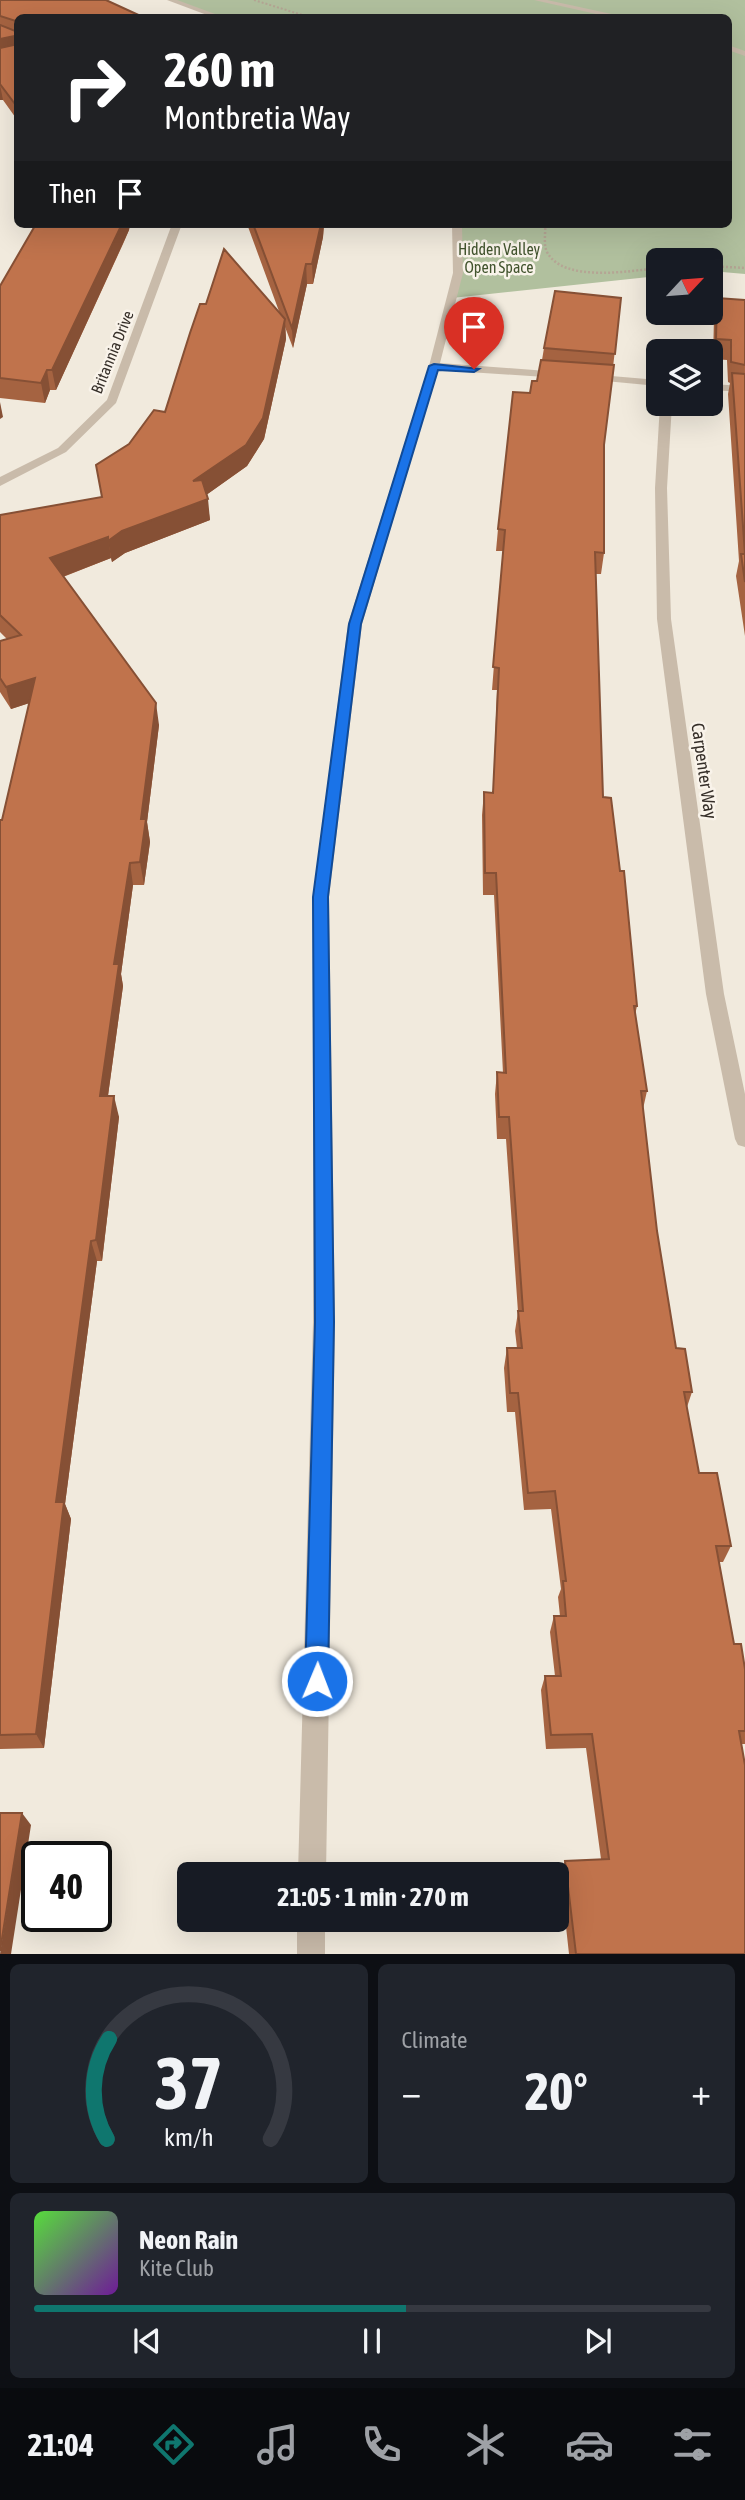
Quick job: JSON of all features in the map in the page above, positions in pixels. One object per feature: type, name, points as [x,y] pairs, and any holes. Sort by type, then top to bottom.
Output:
[{"type":"street","points":[[170,0],[211,14]]},
{"type":"street","points":[[182,4],[195,0]]},
{"type":"street","points":[[537,0],[607,14]]},
{"type":"street","name":"Britannia Drive","points":[[0,482],[62,450],[113,401],[176,228]]},
{"type":"street","points":[[312,1862],[324,1322],[321,897],[355,624],[434,366],[458,273],[457,228]]},
{"type":"street","points":[[434,366],[646,382]]},
{"type":"street","points":[[723,388],[745,389]]},
{"type":"street","name":"Carpenter Way","points":[[665,416],[662,488],[664,619],[715,993],[745,1139]]},
{"type":"street","points":[[310,1954],[311,1932]]},
{"type":"path","points":[[254,0],[299,14]]},
{"type":"path","points":[[545,228],[545,248],[552,259],[566,267],[601,273],[646,269]]},
{"type":"path","points":[[723,267],[745,268]]},
{"type":"green space","name":"Hidden Valley Open Space","points":[[170,0],[745,0],[745,274],[723,272],[723,248],[646,248],[646,277],[452,298],[457,228],[732,228],[732,14],[211,14]]},
{"type":"building","points":[[0,0],[106,0],[136,14],[14,14],[14,20],[0,16]]},
{"type":"building","points":[[0,25],[14,31],[14,36],[0,39]]},
{"type":"building","points":[[14,45],[14,103],[0,84],[0,48]]},
{"type":"building","points":[[34,228],[120,228],[52,370],[47,370],[41,383],[0,378],[0,286]]},
{"type":"building","points":[[254,228],[320,228],[312,264],[306,264],[292,328]]},
{"type":"building","points":[[224,249],[285,319],[263,418],[246,445],[193,481],[202,480],[208,499],[122,531],[108,541],[108,537],[50,558],[156,703],[141,819],[146,819],[140,862],[130,863],[114,964],[119,964],[100,1096],[114,1096],[96,1240],[91,1241],[56,1502],[64,1502],[36,1734],[0,1735],[0,820],[35,678],[6,687],[0,678],[0,641],[21,635],[0,615],[0,515],[102,497],[96,465],[129,444],[154,410],[165,412],[200,304],[206,304]]},
{"type":"building","points":[[555,291],[621,298],[615,354],[544,348]]},
{"type":"building","points":[[723,298],[745,300],[745,365],[731,362],[731,340],[716,339],[716,326],[723,326]]},
{"type":"building","points":[[541,360],[614,365],[604,445],[604,553],[595,552],[603,797],[611,798],[620,871],[624,871],[637,1006],[634,1006],[647,1091],[641,1091],[657,1231],[676,1348],[685,1349],[692,1392],[684,1392],[699,1473],[717,1473],[731,1546],[716,1546],[734,1644],[741,1644],[745,1669],[745,1731],[739,1731],[745,1765],[745,1954],[576,1954],[569,1895],[569,1862],[565,1861],[609,1859],[592,1734],[551,1735],[545,1676],[561,1676],[554,1616],[566,1616],[563,1581],[566,1581],[555,1491],[528,1493],[518,1393],[510,1393],[507,1348],[522,1348],[518,1311],[523,1311],[509,1117],[499,1117],[497,1072],[506,1073],[496,873],[485,873],[484,792],[493,793],[499,668],[493,667],[505,530],[498,529],[513,392],[530,393],[532,381],[537,381]]},
{"type":"building","points":[[732,373],[745,374],[745,554]]},
{"type":"building","points":[[741,554],[745,554],[745,582]]},
{"type":"building","points":[[0,1813],[22,1813],[0,1951]]},
{"type":"route","points":[[317,1681],[324,1322],[321,897],[355,624],[434,366],[474,369]]}]
